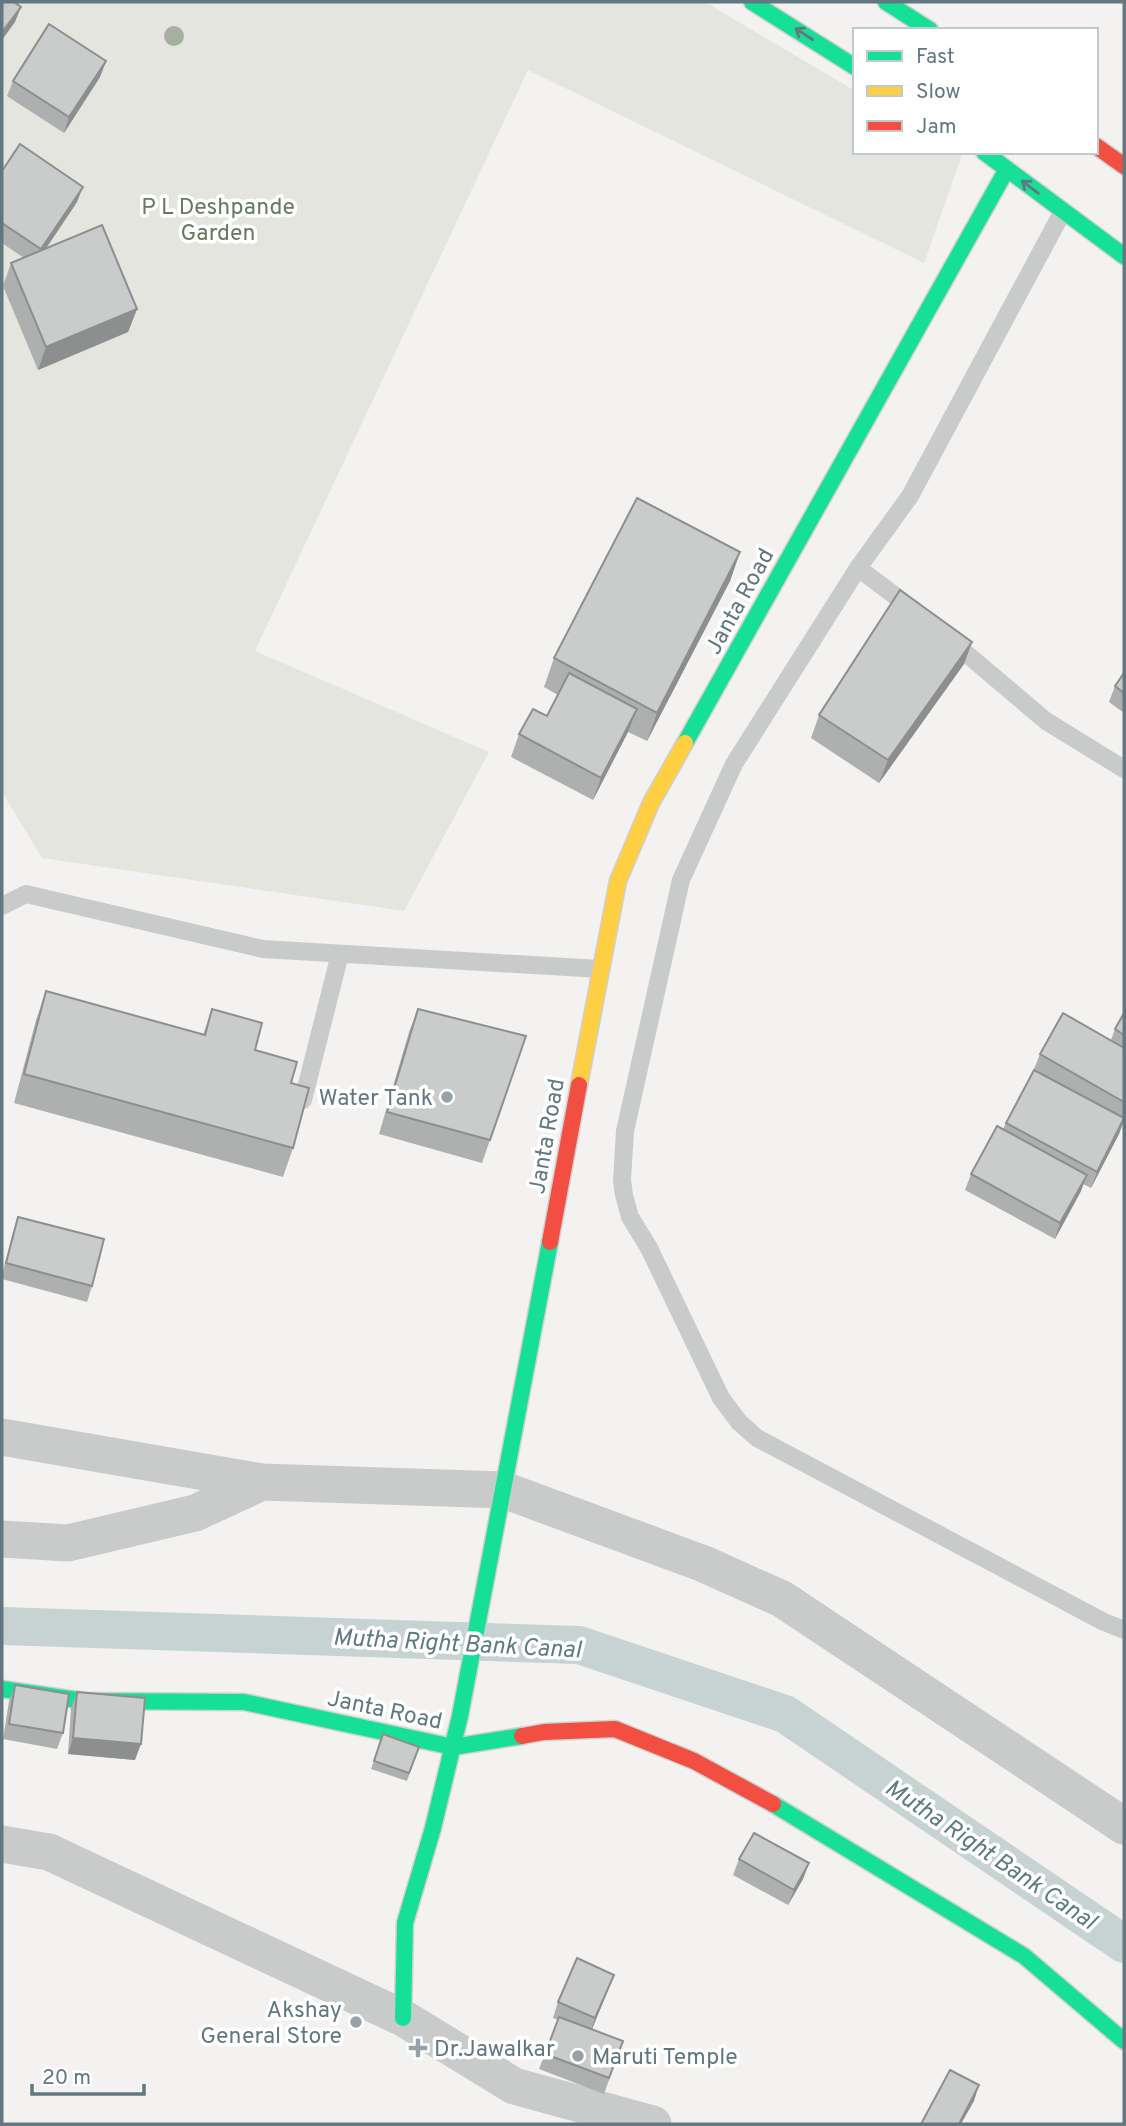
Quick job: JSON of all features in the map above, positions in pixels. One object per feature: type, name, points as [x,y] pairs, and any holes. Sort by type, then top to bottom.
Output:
[{"type":"street","points":[[752,2],[853,66]]},
{"type":"street","points":[[887,2],[927,28]]},
{"type":"street","points":[[1098,147],[1124,166]]},
{"type":"street","points":[[987,154],[1124,256]]},
{"type":"street","name":"Janta Road","points":[[2,1689],[84,1701],[244,1702],[453,1747],[618,881],[651,803],[1007,169]]},
{"type":"street","points":[[2,1437],[262,1482],[501,1506],[704,1564],[782,1599],[1124,1826]]},
{"type":"street","points":[[2,1539],[68,1543],[195,1513],[262,1482]]},
{"type":"street","points":[[403,2018],[405,1923],[453,1747],[544,1732],[615,1729],[694,1761],[782,1809],[1024,1956],[1124,2041]]},
{"type":"street","points":[[2,1844],[49,1852],[403,2018],[514,2085],[653,2124]]},
{"type":"lane","points":[[1063,211],[910,496],[858,568],[734,764],[681,880],[625,1131],[622,1180],[630,1217],[649,1248],[721,1398],[757,1438],[1104,1622],[1124,1630]]},
{"type":"lane","points":[[858,568],[912,607],[1046,721],[1124,769]]},
{"type":"lane","points":[[2,906],[26,894],[263,949],[600,969]]},
{"type":"lane","points":[[303,1100],[340,954]]},
{"type":"green space","name":"P L Deshpande Garden","points":[[2,2],[705,2],[853,90],[853,154],[962,155],[924,263],[528,70],[255,651],[489,752],[404,911],[42,858],[2,792]]},
{"type":"building","points":[[2,2],[14,2],[21,7],[2,32]]},
{"type":"building","points":[[49,24],[106,61],[69,117],[13,81]]},
{"type":"building","points":[[20,144],[83,187],[41,249],[2,223],[2,171]]},
{"type":"building","points":[[102,225],[137,309],[46,347],[11,263]]},
{"type":"building","points":[[637,498],[740,552],[657,713],[554,658]]},
{"type":"building","points":[[900,590],[972,642],[888,760],[819,715]]},
{"type":"building","points":[[569,673],[637,709],[601,778],[519,734],[533,709],[547,716]]},
{"type":"building","points":[[1124,673],[1124,693],[1115,686]]},
{"type":"building","points":[[46,991],[205,1035],[212,1009],[262,1023],[255,1050],[297,1062],[291,1083],[309,1088],[293,1148],[24,1074]]},
{"type":"building","name":"Water Tank","points":[[418,1009],[526,1036],[490,1140],[387,1112]]},
{"type":"building","points":[[1063,1013],[1124,1048],[1124,1102],[1040,1054]]},
{"type":"building","points":[[1124,1013],[1124,1035],[1115,1029]]},
{"type":"building","points":[[1034,1070],[1124,1118],[1097,1172],[1006,1123]]},
{"type":"building","points":[[997,1126],[1087,1175],[1060,1223],[971,1174]]},
{"type":"building","points":[[18,1217],[104,1239],[92,1286],[6,1263]]},
{"type":"building","points":[[15,1685],[69,1694],[63,1733],[9,1724]]},
{"type":"building","points":[[77,1692],[145,1698],[141,1744],[73,1738]]},
{"type":"building","points":[[383,1734],[419,1747],[409,1773],[374,1761]]},
{"type":"building","points":[[754,1833],[809,1863],[794,1890],[739,1859]]},
{"type":"building","points":[[577,1958],[614,1975],[595,2018],[558,2002]]},
{"type":"building","points":[[559,2017],[623,2041],[609,2078],[545,2054]]},
{"type":"building","points":[[950,2070],[979,2085],[959,2124],[921,2124]]},
{"type":"waterway","name":"Mutha Right Bank Canal","points":[[2,1626],[579,1645],[785,1714],[1124,1944]]},
{"type":"traffic: fast","points":[[752,2],[853,66]]},
{"type":"traffic: fast","points":[[886,2],[927,28]]},
{"type":"traffic: fast","points":[[987,154],[1124,256]]},
{"type":"traffic: fast","points":[[685,743],[1007,169]]},
{"type":"traffic: fast","points":[[403,2018],[405,1923],[433,1828],[460,1716],[550,1242]]},
{"type":"traffic: fast","points":[[2,1689],[84,1701],[244,1702],[453,1747],[522,1736]]},
{"type":"traffic: fast","points":[[773,1804],[1024,1956],[1124,2041]]},
{"type":"traffic: slow","points":[[579,1085],[618,881],[651,803],[685,743]]},
{"type":"traffic: jam","points":[[1098,147],[1124,166]]},
{"type":"traffic: jam","points":[[550,1242],[579,1085]]},
{"type":"traffic: jam","points":[[522,1736],[544,1732],[615,1729],[694,1761],[773,1804]]},
{"type":"place","name":"Water Tank","points":[[447,1097]]},
{"type":"place","name":"Akshay General Store","points":[[356,2022]]},
{"type":"place","name":"Dr.Jawalkar","points":[[418,2048]]},
{"type":"place","name":"Maruti Temple","points":[[578,2056]]}]
